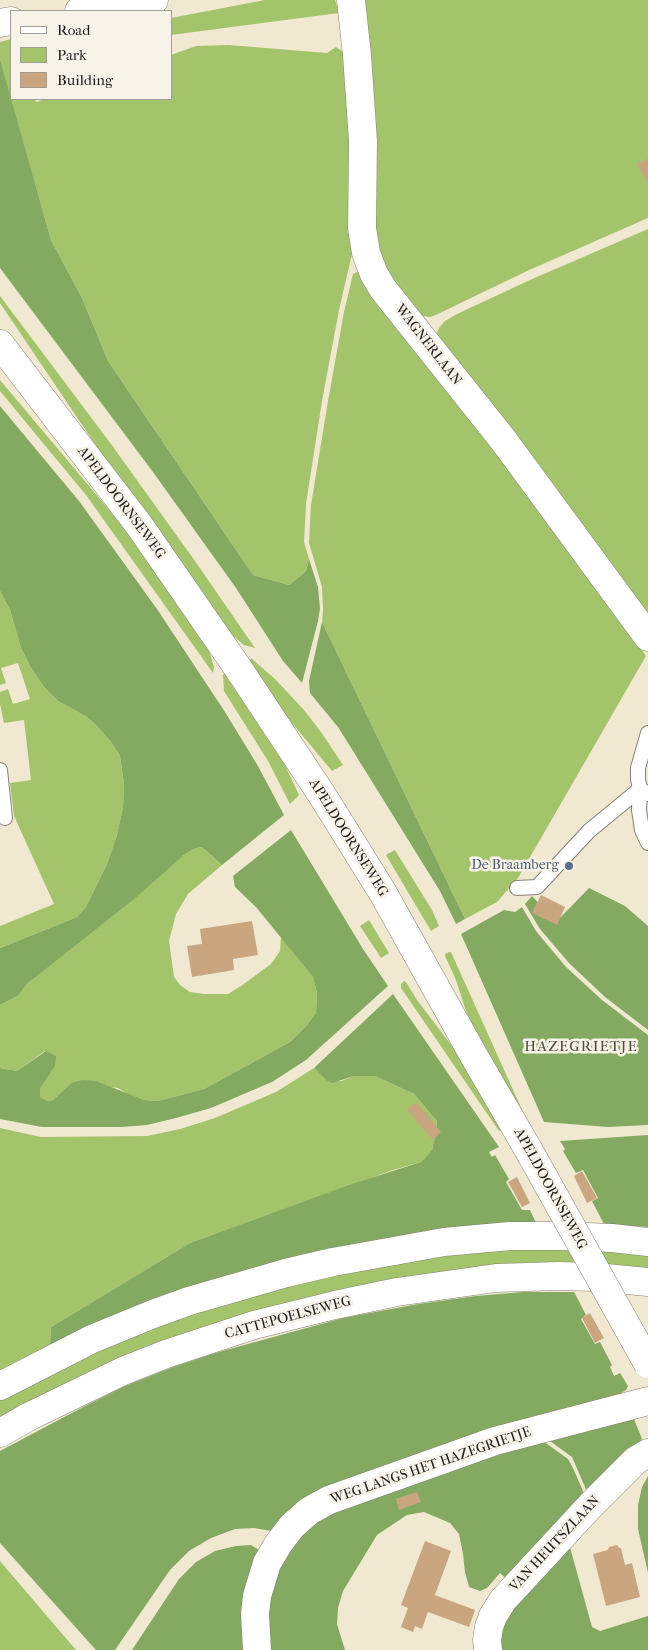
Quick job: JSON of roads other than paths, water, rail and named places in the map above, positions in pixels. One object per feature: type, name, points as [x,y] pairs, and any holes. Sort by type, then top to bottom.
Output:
[{"type":"street","points":[[86,10],[154,0]]},
{"type":"street","name":"WAGNERLAAN","points":[[351,0],[363,141],[362,228],[366,253],[374,274],[504,442],[648,637]]},
{"type":"street","name":"APELDOORNSEWEG","points":[[0,344],[139,525],[240,671],[324,798],[383,893],[648,1364]]},
{"type":"street","points":[[0,1386],[67,1350],[115,1328],[189,1301],[286,1273],[333,1262],[444,1242],[510,1236],[612,1238],[648,1242]]},
{"type":"street","points":[[583,1237],[596,1277]]},
{"type":"street","name":"CATTEPOELSEWEG","points":[[0,1433],[30,1416],[123,1371],[166,1354],[254,1325],[335,1305],[496,1278],[532,1276],[596,1277],[648,1282]]},
{"type":"street","name":"WEG LANGS HET HAZEGRIETJE","points":[[257,1650],[255,1614],[257,1596],[267,1563],[279,1542],[292,1526],[309,1511],[338,1497],[495,1441],[648,1401]]},
{"type":"street","name":"VAN HEUTSZLAAN","points":[[488,1650],[489,1627],[493,1616],[503,1600],[591,1505],[636,1460],[648,1453]]},
{"type":"lane","points":[[648,734],[638,768],[638,779],[644,791],[639,810],[642,830],[648,843]]},
{"type":"lane","points":[[0,770],[5,818]]},
{"type":"lane","points":[[517,888],[537,887],[589,831],[644,791]]},
{"type":"place","name":"De Braamberg","points":[[569,866]]},
{"type":"district","name":"HAZEGRIETJE","points":[[581,1047]]}]
